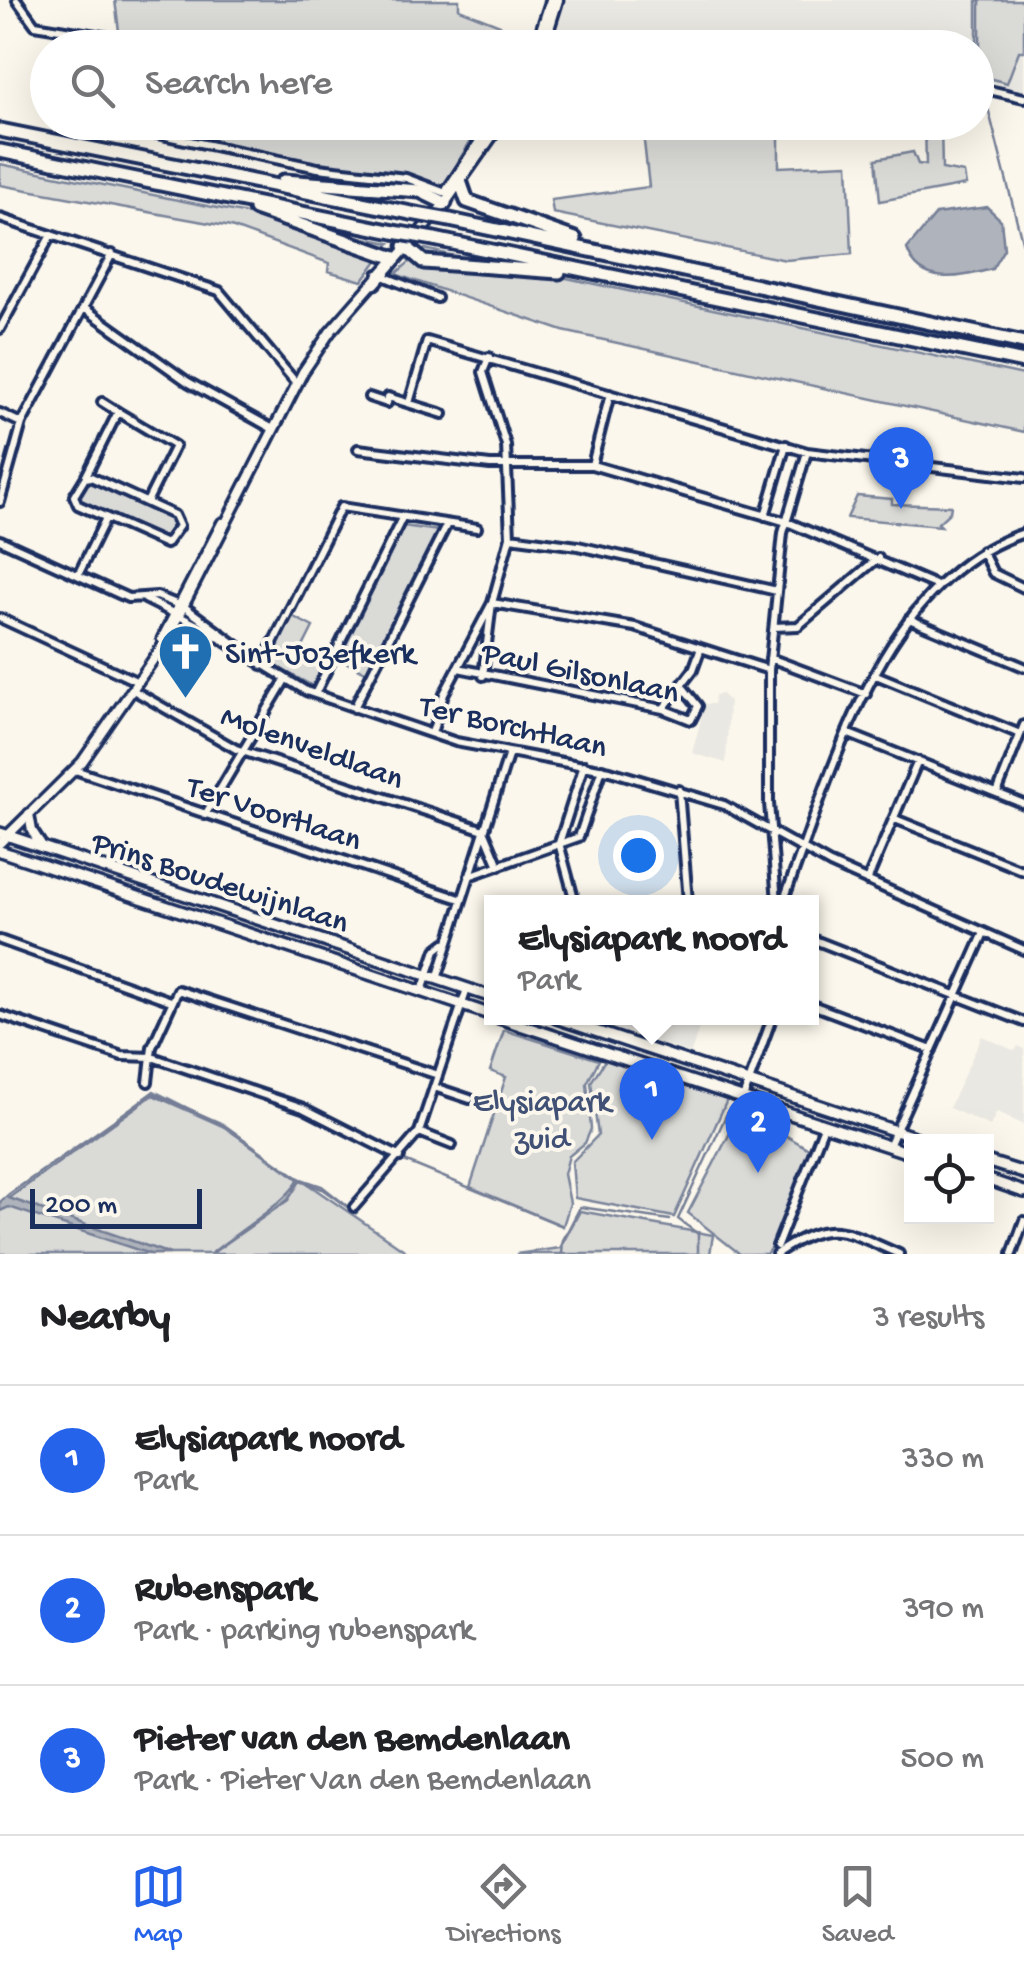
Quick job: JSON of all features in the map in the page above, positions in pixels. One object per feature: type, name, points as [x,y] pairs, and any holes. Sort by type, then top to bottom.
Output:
[{"type":"highway","points":[[0,130],[30,136]]},
{"type":"highway","points":[[50,140],[612,253],[1024,342]]},
{"type":"highway","points":[[0,152],[1024,362]]},
{"type":"highway","points":[[234,177],[420,191],[444,198]]},
{"type":"highway","points":[[460,181],[467,201],[612,253]]},
{"type":"highway","points":[[223,197],[395,258]]},
{"type":"highway","points":[[405,246],[424,262],[584,271]]},
{"type":"main road","name":"Prins Boudewijnlaan","points":[[2,837],[37,845],[484,994]]},
{"type":"main road","points":[[28,860],[24,851],[37,845]]},
{"type":"main road","name":"Prins Boudewijnlaan","points":[[0,851],[484,1012]]},
{"type":"main road","name":"Prins Boudewijnlaan","points":[[523,1025],[904,1151]]},
{"type":"main road","points":[[578,1025],[906,1134]]},
{"type":"main road","points":[[994,1163],[1024,1173]]},
{"type":"main road","points":[[994,1182],[1024,1192]]},
{"type":"street","points":[[17,0],[35,24],[46,30]]},
{"type":"street","points":[[542,30],[555,0]]},
{"type":"street","points":[[548,30],[555,0]]},
{"type":"street","points":[[994,91],[1024,98]]},
{"type":"street","points":[[185,140],[318,168],[406,178],[444,198]]},
{"type":"street","points":[[2,837],[75,770],[136,686],[159,650],[317,349],[432,216],[487,140]]},
{"type":"street","points":[[444,198],[488,140]]},
{"type":"street","points":[[0,218],[219,291],[298,384]]},
{"type":"street","points":[[0,329],[51,235]]},
{"type":"street","points":[[0,502],[22,423],[112,254]]},
{"type":"street","points":[[380,275],[437,298]]},
{"type":"street","points":[[84,308],[233,408],[273,430]]},
{"type":"street","points":[[410,403],[427,341],[807,452],[1024,478]]},
{"type":"street","points":[[483,676],[492,603],[510,537],[508,466],[501,420],[483,372],[489,357]]},
{"type":"street","points":[[592,465],[610,393]]},
{"type":"street","points":[[369,398],[410,403],[443,414]]},
{"type":"street","points":[[102,402],[174,446],[147,502]]},
{"type":"street","points":[[86,478],[178,519],[176,532],[166,544],[75,501],[86,478],[118,412]]},
{"type":"street","points":[[0,413],[22,423]]},
{"type":"street","points":[[765,516],[786,444]]},
{"type":"street","points":[[358,449],[508,466],[592,465],[787,522],[935,585]]},
{"type":"street","points":[[779,895],[768,803],[769,670],[787,522],[807,452]]},
{"type":"street","points":[[262,665],[340,507],[477,528]]},
{"type":"street","points":[[78,575],[106,518]]},
{"type":"street","points":[[315,694],[402,518]]},
{"type":"street","points":[[354,708],[447,524]]},
{"type":"street","points":[[783,895],[866,694],[908,619],[935,585],[982,551],[1024,533]]},
{"type":"street","points":[[510,537],[578,546],[776,592]]},
{"type":"street","points":[[0,540],[128,598],[156,596],[180,610]]},
{"type":"street","points":[[982,551],[994,573],[1024,588]]},
{"type":"street","points":[[774,626],[798,626],[878,558]]},
{"type":"street","points":[[492,603],[635,627],[769,670]]},
{"type":"street","points":[[432,734],[458,668],[492,603]]},
{"type":"street","name":"Ter Borchtlaan","points":[[180,610],[285,680],[315,694],[432,734],[509,753],[584,765],[724,805],[867,882],[1024,950]]},
{"type":"street","name":"Molenveldlaan","points":[[0,618],[136,686],[243,751],[484,830]]},
{"type":"street","points":[[908,619],[1024,667]]},
{"type":"street","points":[[664,710],[693,670],[700,648]]},
{"type":"street","points":[[770,658],[866,694]]},
{"type":"street","name":"Paul Gilsonlaan","points":[[458,668],[694,718],[698,706],[682,686]]},
{"type":"street","points":[[876,674],[1020,734]]},
{"type":"street","points":[[206,814],[285,680]]},
{"type":"street","points":[[997,793],[1024,725]]},
{"type":"street","points":[[849,734],[1023,800]]},
{"type":"street","points":[[422,991],[446,942],[509,753]]},
{"type":"street","points":[[867,882],[918,761]]},
{"type":"street","points":[[574,895],[560,843],[584,765]]},
{"type":"street","name":"Ter Voortlaan","points":[[75,770],[460,900]]},
{"type":"street","points":[[468,876],[581,835],[602,770]]},
{"type":"street","points":[[680,790],[688,895]]},
{"type":"street","points":[[759,824],[768,803]]},
{"type":"street","points":[[29,814],[37,845]]},
{"type":"street","points":[[895,819],[1024,871]]},
{"type":"street","points":[[484,830],[499,866]]},
{"type":"street","points":[[889,1146],[960,996],[983,935]]},
{"type":"street","points":[[0,940],[171,1000]]},
{"type":"street","points":[[819,941],[1023,1018]]},
{"type":"street","points":[[354,1207],[420,1132],[468,989]]},
{"type":"street","points":[[148,1082],[152,1057],[178,990],[438,1075]]},
{"type":"street","points":[[819,1007],[933,1050]]},
{"type":"street","points":[[0,1015],[122,1056],[152,1057],[303,1108],[400,1157]]},
{"type":"street","points":[[743,1098],[769,1025]]},
{"type":"street","points":[[434,1087],[470,1098]]},
{"type":"street","points":[[776,1250],[822,1131]]},
{"type":"street","points":[[420,1132],[452,1145]]},
{"type":"street","points":[[1024,1221],[1013,1251],[1024,1252]]},
{"type":"street","points":[[776,1250],[800,1236],[832,1230],[900,1254]]},
{"type":"shaded area","points":[[564,0],[1024,0],[1024,94],[994,84],[994,30],[555,30]]},
{"type":"shaded area","points":[[987,207],[1001,220],[1004,249],[992,269],[942,277],[921,269],[913,261],[907,249],[936,214]]},
{"type":"shaded area","points":[[722,694],[729,701],[726,763],[692,753],[705,704],[714,704],[715,695]]},
{"type":"shaded area","points":[[605,1025],[700,1025],[691,1053]]},
{"type":"shaded area","points":[[982,1036],[1015,1051],[1018,1046],[1024,1049],[1024,1125],[997,1112],[990,1126],[949,1108]]},
{"type":"shaded area","points":[[153,1093],[223,1124],[298,1178],[322,1186],[357,1214],[322,1189],[300,1181],[288,1200],[211,1254],[273,1207],[298,1179],[225,1127],[153,1095],[9,1198],[170,1254],[150,1254],[9,1207],[0,1211],[0,1202],[9,1194]]},
{"type":"green space","points":[[115,0],[459,0],[459,9],[500,25],[499,30],[119,30]]},
{"type":"green space","points":[[977,0],[1024,0],[1024,51],[1019,51],[1007,83],[994,80],[994,30],[977,30]]},
{"type":"green space","points":[[217,140],[471,140],[444,186]]},
{"type":"green space","points":[[644,140],[779,140],[779,167],[848,164],[852,254],[786,260],[553,213],[551,200],[649,187]]},
{"type":"green space","points":[[925,140],[941,140],[942,169],[964,173],[966,185],[880,201],[876,159],[913,152],[918,164],[926,165]]},
{"type":"green space","points":[[0,164],[390,243],[362,281],[328,271],[329,263],[231,227],[0,185]]},
{"type":"green space","points":[[425,249],[529,274],[562,277],[1024,375],[1024,432],[563,331],[395,274]]},
{"type":"green space","points":[[89,479],[172,516],[176,526],[165,540],[160,540],[83,505],[77,497]]},
{"type":"green space","points":[[857,496],[892,499],[892,504],[951,506],[938,523],[941,526],[847,518]]},
{"type":"green space","points":[[403,526],[439,531],[368,673],[337,658]]},
{"type":"green space","points":[[290,615],[313,627],[303,647],[326,659],[313,686],[268,662]]},
{"type":"green space","name":"Elysiapark zuid","points":[[504,1030],[599,1060],[587,1083],[591,1129],[585,1143],[569,1156],[564,1174],[570,1203],[563,1226],[470,1187],[506,1077],[490,1071]]},
{"type":"green space","points":[[605,1060],[727,1100],[674,1217],[575,1198],[572,1162],[598,1135],[591,1082]]},
{"type":"green space","points":[[154,1091],[223,1126],[410,1254],[0,1254],[0,1205]]},
{"type":"green space","points":[[742,1110],[814,1152],[785,1229],[766,1254],[740,1254],[688,1213]]},
{"type":"green space","points":[[580,1211],[713,1235],[710,1254],[516,1254],[560,1248]]},
{"type":"waterway","points":[[980,0],[980,30]]},
{"type":"waterway","points":[[994,131],[1024,249]]},
{"type":"waterway","points":[[698,1254],[698,1234],[678,1219],[729,1109]]},
{"type":"waterway","points":[[360,1208],[402,1160],[563,1226]]},
{"type":"waterway","points":[[562,1254],[563,1240],[580,1207],[670,1220]]},
{"type":"place","name":"Pieter van den Bemdenlaan","points":[[901,509]]},
{"type":"place","name":"Sint-Jozefkerk","points":[[186,700]]},
{"type":"place","name":"Elysiapark noord","points":[[652,1140]]},
{"type":"place","name":"Rubenspark","points":[[758,1173]]}]
